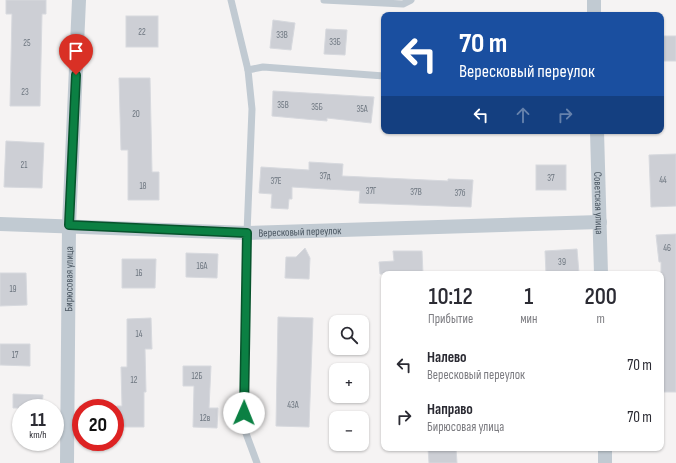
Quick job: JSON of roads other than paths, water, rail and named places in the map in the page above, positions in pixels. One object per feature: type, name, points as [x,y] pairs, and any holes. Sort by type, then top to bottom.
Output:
[{"type":"street","name":"Бирюсовая улица","points":[[67,463],[69,225],[79,0]]},
{"type":"street","points":[[594,0],[594,12]]},
{"type":"street","name":"Советская улица","points":[[597,134],[601,271]]},
{"type":"street","name":"Вересковый переулок","points":[[0,224],[69,225],[247,233],[600,222]]},
{"type":"street","points":[[605,451],[605,463]]},
{"type":"lane","points":[[230,0],[248,70],[252,109],[247,233],[244,428],[257,463]]},
{"type":"lane","points":[[324,0],[403,4],[411,0]]},
{"type":"lane","points":[[248,70],[263,66],[381,76]]}]
